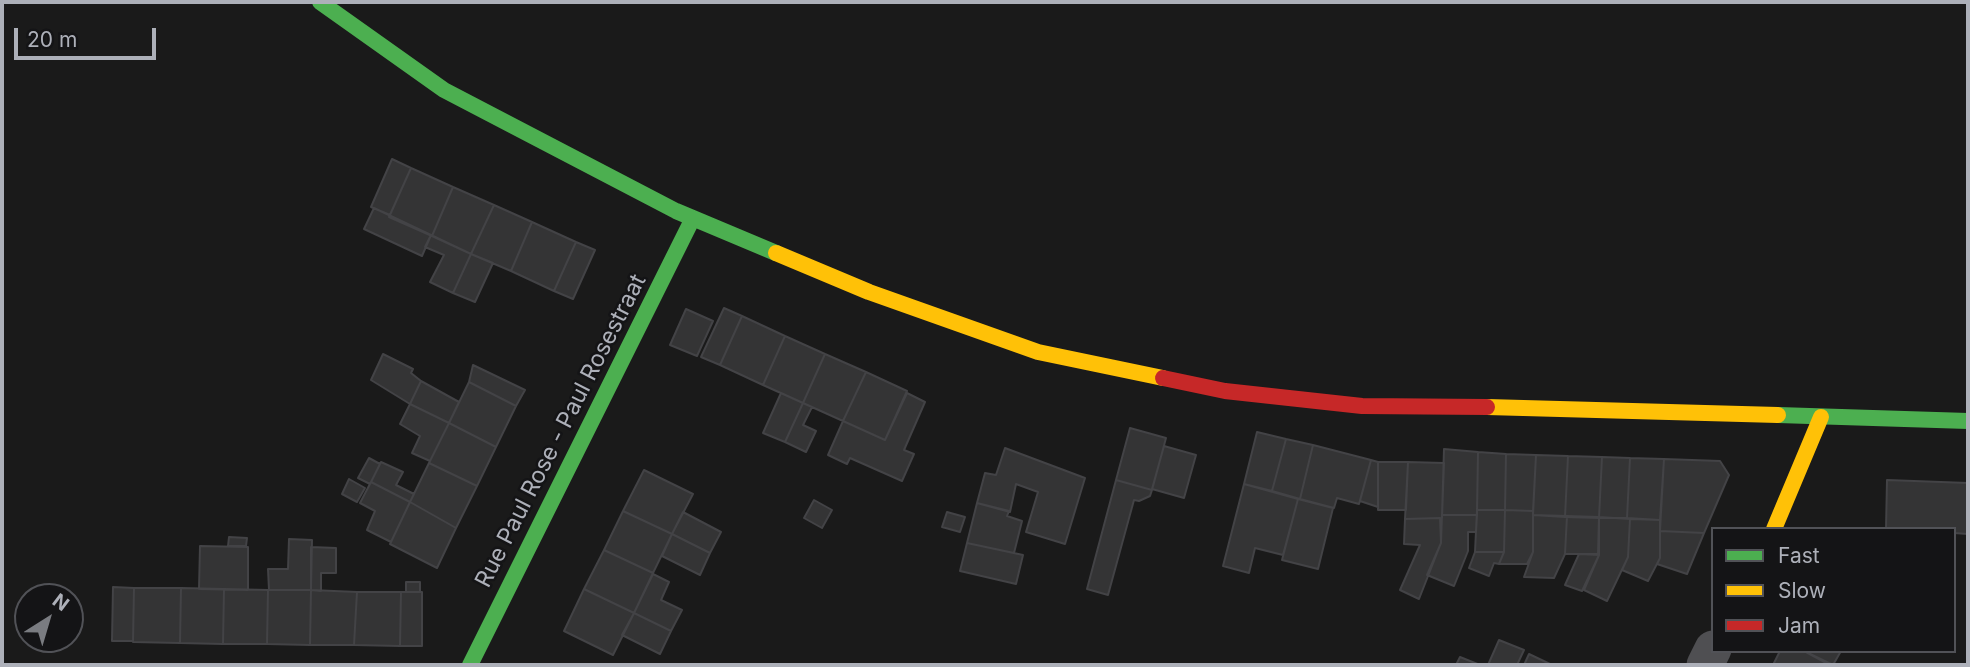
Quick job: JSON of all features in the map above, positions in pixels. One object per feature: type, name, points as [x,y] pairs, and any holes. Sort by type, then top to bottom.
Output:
[{"type":"street","points":[[320,2],[444,90],[693,218],[869,292],[1038,352],[1225,390],[1362,406],[1488,407],[1968,421]]},
{"type":"street","name":"Rue Paul Rose - Paul Rosestraat","points":[[470,665],[693,218]]},
{"type":"street","points":[[1775,527],[1821,417]]},
{"type":"building","points":[[392,159],[411,168],[390,215],[371,207]]},
{"type":"building","points":[[411,168],[453,187],[432,236],[389,217]]},
{"type":"building","points":[[453,187],[494,205],[471,254],[432,236]]},
{"type":"building","points":[[494,205],[532,222],[511,271],[471,254]]},
{"type":"building","points":[[374,208],[431,235],[422,256],[364,229]]},
{"type":"building","points":[[532,222],[576,242],[554,291],[511,271]]},
{"type":"building","points":[[431,235],[471,254],[453,293],[430,282],[444,255],[425,247]]},
{"type":"building","points":[[576,242],[595,250],[573,299],[554,291]]},
{"type":"building","points":[[471,254],[493,263],[475,302],[453,293]]},
{"type":"building","points":[[724,308],[742,316],[720,365],[701,357]]},
{"type":"building","points":[[686,309],[713,321],[697,356],[670,345]]},
{"type":"building","points":[[742,316],[785,336],[763,385],[720,365]]},
{"type":"building","points":[[785,336],[825,354],[803,403],[763,385]]},
{"type":"building","points":[[383,354],[413,369],[411,373],[421,381],[410,404],[371,380]]},
{"type":"building","points":[[825,354],[866,372],[843,421],[803,403]]},
{"type":"building","points":[[473,365],[525,390],[516,406],[469,382]]},
{"type":"building","points":[[866,372],[907,391],[885,440],[843,421]]},
{"type":"building","points":[[421,381],[459,402],[449,423],[410,404]]},
{"type":"building","points":[[469,382],[516,406],[496,447],[449,423]]},
{"type":"building","points":[[781,393],[803,403],[785,442],[763,433]]},
{"type":"building","points":[[907,393],[925,402],[904,450],[914,454],[902,481],[850,458],[847,464],[828,455],[843,421],[885,440]]},
{"type":"building","points":[[803,403],[812,407],[803,425],[816,431],[806,452],[785,442]]},
{"type":"building","points":[[410,404],[449,423],[430,461],[412,453],[420,436],[400,424]]},
{"type":"building","points":[[449,423],[496,447],[477,486],[429,463]]},
{"type":"building","points":[[1130,428],[1166,438],[1152,490],[1116,480]]},
{"type":"building","points":[[1257,432],[1286,439],[1272,491],[1244,484]]},
{"type":"building","points":[[1286,439],[1313,445],[1300,499],[1272,491]]},
{"type":"building","points":[[1313,445],[1371,460],[1359,504],[1337,498],[1334,508],[1300,499]]},
{"type":"building","points":[[1164,446],[1196,455],[1184,498],[1152,489]]},
{"type":"building","points":[[1005,448],[1085,478],[1065,544],[1026,532],[1038,492],[1016,484],[1010,512],[977,503],[985,473],[996,475]]},
{"type":"building","points":[[1444,449],[1478,452],[1477,515],[1442,515]]},
{"type":"building","points":[[1478,452],[1506,454],[1505,510],[1477,510]]},
{"type":"building","points":[[1506,454],[1536,455],[1533,511],[1505,510]]},
{"type":"building","points":[[1536,455],[1568,456],[1565,517],[1533,515]]},
{"type":"building","points":[[1568,456],[1602,457],[1599,518],[1565,517]]},
{"type":"building","points":[[1602,457],[1630,458],[1627,518],[1599,518]]},
{"type":"building","points":[[369,458],[380,464],[370,484],[358,478]]},
{"type":"building","points":[[1630,458],[1664,459],[1660,520],[1627,518]]},
{"type":"building","points":[[1664,459],[1720,461],[1729,475],[1704,533],[1660,531]]},
{"type":"building","points":[[1371,460],[1378,462],[1378,507],[1360,501]]},
{"type":"building","points":[[381,462],[403,472],[396,485],[414,494],[410,502],[371,482]]},
{"type":"building","points":[[1378,462],[1408,462],[1406,510],[1378,510]]},
{"type":"building","points":[[1408,462],[1444,463],[1442,518],[1405,519]]},
{"type":"building","points":[[429,463],[477,486],[456,528],[410,502]]},
{"type":"building","points":[[644,470],[693,494],[672,534],[623,511]]},
{"type":"building","points":[[349,479],[365,488],[357,502],[342,494]]},
{"type":"building","points":[[1116,480],[1152,490],[1150,496],[1139,501],[1134,500],[1108,595],[1087,589]]},
{"type":"building","points":[[1887,480],[1968,483],[1968,534],[1956,533],[1956,527],[1886,527]]},
{"type":"building","points":[[371,482],[410,502],[391,542],[367,530],[375,511],[360,503]]},
{"type":"building","points":[[1244,484],[1298,499],[1283,555],[1255,548],[1249,573],[1223,566]]},
{"type":"building","points":[[1298,499],[1333,508],[1318,569],[1282,560]]},
{"type":"building","points":[[814,500],[832,510],[822,528],[804,518]]},
{"type":"building","points":[[410,502],[456,528],[437,568],[390,544]]},
{"type":"building","points":[[977,503],[1009,511],[1007,516],[1022,521],[1014,553],[967,543]]},
{"type":"building","points":[[1477,510],[1505,510],[1504,552],[1475,552]]},
{"type":"building","points":[[1505,510],[1533,511],[1533,552],[1527,564],[1499,564],[1504,552]]},
{"type":"building","points":[[623,511],[672,534],[653,573],[604,550]]},
{"type":"building","points":[[683,512],[721,532],[710,553],[672,534]]},
{"type":"building","points":[[947,512],[965,517],[960,532],[942,527]]},
{"type":"building","points":[[1442,515],[1477,515],[1476,532],[1468,532],[1468,551],[1454,586],[1427,575],[1441,543]]},
{"type":"building","points":[[1533,515],[1567,516],[1565,554],[1554,578],[1524,577],[1533,552]]},
{"type":"building","points":[[1567,516],[1599,517],[1598,554],[1565,554]]},
{"type":"building","points":[[1599,517],[1630,519],[1628,557],[1607,601],[1584,590],[1599,555]]},
{"type":"building","points":[[1440,518],[1441,543],[1419,599],[1400,590],[1420,545],[1404,544],[1405,519]]},
{"type":"building","points":[[1630,519],[1660,520],[1660,558],[1648,581],[1622,570],[1628,557]]},
{"type":"building","points":[[1660,531],[1704,533],[1687,574],[1657,564],[1660,558]]},
{"type":"building","points":[[672,534],[710,553],[700,575],[662,556]]},
{"type":"building","points":[[229,537],[247,538],[246,546],[228,546]]},
{"type":"building","points":[[289,539],[312,540],[311,590],[269,590],[268,569],[288,569]]},
{"type":"building","points":[[967,543],[1023,555],[1016,584],[960,571]]},
{"type":"building","points":[[200,546],[248,547],[248,590],[199,589]]},
{"type":"building","points":[[311,547],[336,548],[336,573],[321,573],[321,591],[311,590]]},
{"type":"building","points":[[604,550],[653,573],[634,613],[584,589]]},
{"type":"building","points":[[1475,552],[1504,552],[1499,564],[1494,563],[1489,576],[1469,568]]},
{"type":"building","points":[[1579,554],[1599,555],[1582,591],[1565,585]]},
{"type":"building","points":[[653,574],[669,582],[661,600],[682,610],[671,631],[634,613]]},
{"type":"building","points":[[406,582],[420,582],[420,592],[406,592]]},
{"type":"building","points":[[113,587],[134,588],[133,641],[112,641]]},
{"type":"building","points":[[134,588],[181,588],[180,643],[133,642]]},
{"type":"building","points":[[181,588],[224,589],[223,644],[180,643]]},
{"type":"building","points":[[224,589],[268,590],[267,644],[223,644]]},
{"type":"building","points":[[584,589],[634,613],[613,655],[564,631]]},
{"type":"building","points":[[268,590],[311,590],[310,645],[267,644]]},
{"type":"building","points":[[311,590],[357,592],[354,645],[310,645]]},
{"type":"building","points":[[357,592],[401,592],[400,646],[354,645]]},
{"type":"building","points":[[401,592],[422,592],[422,646],[400,646]]},
{"type":"building","points":[[634,613],[671,631],[660,654],[622,635]]},
{"type":"building","points":[[1499,640],[1524,650],[1517,665],[1488,665]]},
{"type":"building","points":[[1779,653],[1808,653],[1830,665],[1773,665]]},
{"type":"building","points":[[1808,653],[1840,653],[1833,665]]},
{"type":"building","points":[[1529,654],[1550,664],[1524,665]]},
{"type":"building","points":[[1460,657],[1480,665],[1456,665]]},
{"type":"traffic: fast","points":[[320,2],[444,90],[676,211],[776,253]]},
{"type":"traffic: fast","points":[[470,665],[693,218]]},
{"type":"traffic: fast","points":[[1778,415],[1968,421]]},
{"type":"traffic: slow","points":[[776,253],[869,292],[1038,352],[1163,378]]},
{"type":"traffic: slow","points":[[1487,407],[1778,415]]},
{"type":"traffic: slow","points":[[1775,527],[1821,417]]},
{"type":"traffic: jam","points":[[1163,378],[1225,391],[1362,406],[1487,407]]}]
